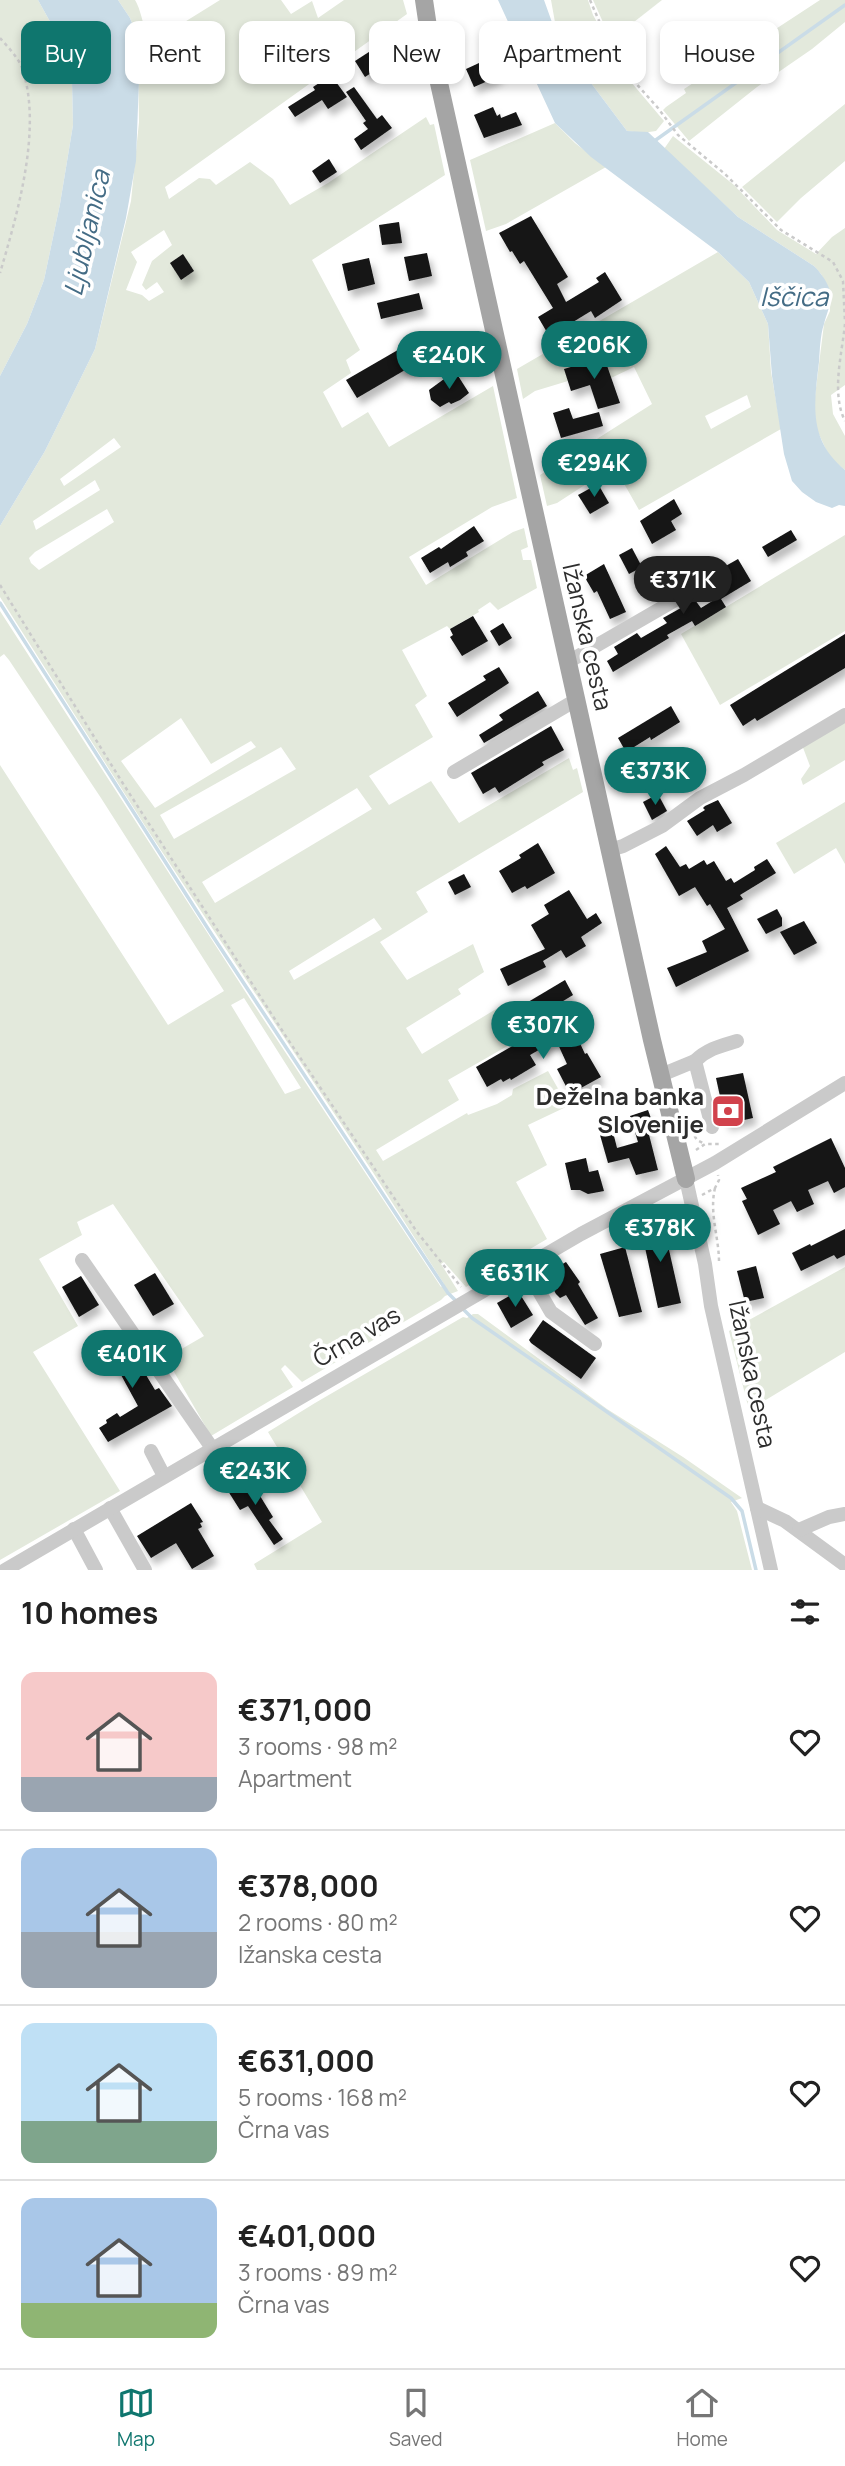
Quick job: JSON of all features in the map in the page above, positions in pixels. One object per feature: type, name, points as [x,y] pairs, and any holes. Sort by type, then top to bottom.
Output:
[{"type":"main road","name":"Ižanska cesta","points":[[424,0],[431,47],[576,700],[686,1179]]},
{"type":"street","points":[[568,662],[703,584]]},
{"type":"street","points":[[454,772],[576,700]]},
{"type":"street","points":[[610,850],[624,846],[662,826],[701,798],[845,715]]},
{"type":"street","points":[[661,1075],[695,1061],[704,1052],[737,1041]]},
{"type":"street","points":[[695,1061],[712,1128]]},
{"type":"street","name":"Črna vas","points":[[5,1570],[26,1564],[74,1529],[460,1300],[525,1267],[627,1208],[686,1179],[843,1089]]},
{"type":"street","name":"Ižanska cesta","points":[[686,1179],[705,1264],[711,1306],[771,1570]]},
{"type":"street","points":[[82,1259],[212,1448]]},
{"type":"street","points":[[525,1267],[551,1311],[595,1344]]},
{"type":"street","points":[[150,1451],[164,1476]]},
{"type":"street","points":[[110,1508],[145,1570]]},
{"type":"street","points":[[757,1508],[799,1530],[845,1565]]},
{"type":"street","points":[[799,1530],[829,1517],[845,1514]]},
{"type":"street","points":[[74,1529],[96,1570]]},
{"type":"path","points":[[590,0],[609,44],[632,79],[678,135],[726,174],[781,230],[833,262],[843,281],[845,323],[839,375],[840,411],[845,421]]},
{"type":"path","points":[[0,38],[21,65],[28,113],[28,156],[0,274]]},
{"type":"path","points":[[0,585],[287,1038],[460,1300]]},
{"type":"path","points":[[700,1148],[705,1144],[710,1145],[712,1150]]},
{"type":"path","points":[[708,1192],[715,1188],[719,1180],[718,1174]]},
{"type":"shaded area","points":[[0,0],[38,0],[50,21],[21,21],[21,84],[72,84],[73,125],[44,280],[27,324],[0,376]]},
{"type":"shaded area","points":[[118,0],[135,0],[143,21],[131,21]]},
{"type":"shaded area","points":[[220,0],[281,0],[291,14],[312,1],[318,18],[344,0],[403,0],[407,14],[397,21],[369,21],[369,41],[355,51],[355,21],[239,21],[239,84],[309,84],[165,187],[169,199],[199,178],[210,179],[216,185],[250,162],[273,179],[290,205],[328,183],[426,117],[430,125],[434,124],[445,175],[312,260],[360,350],[346,360],[351,373],[323,392],[342,428],[368,412],[389,447],[493,386],[517,498],[492,507],[409,557],[426,585],[524,528],[528,547],[521,550],[523,560],[531,560],[537,588],[498,610],[490,602],[478,610],[479,612],[450,629],[447,626],[402,650],[427,696],[415,705],[433,737],[369,776],[389,805],[431,781],[459,823],[569,758],[573,770],[577,768],[583,792],[416,892],[428,912],[380,942],[407,980],[473,944],[484,972],[458,989],[461,994],[406,1028],[422,1054],[501,1006],[518,1040],[448,1080],[459,1100],[376,1150],[383,1161],[467,1113],[468,1115],[497,1104],[512,1095],[513,1089],[548,1071],[568,1106],[528,1125],[547,1165],[516,1182],[547,1239],[466,1287],[444,1262],[441,1264],[458,1291],[445,1296],[302,1382],[285,1365],[281,1369],[293,1387],[211,1436],[166,1358],[204,1336],[113,1204],[77,1222],[82,1235],[39,1259],[78,1326],[33,1352],[120,1491],[0,1560],[0,765],[168,1025],[224,991],[9,660],[4,654],[0,657],[0,611],[252,1002],[441,1287],[444,1284],[147,829],[0,597],[0,526],[45,451],[95,349],[131,201],[139,122],[138,84],[225,84],[225,21],[186,21]],"holes":[[[164,230],[172,245],[152,261],[142,285],[146,290],[157,282],[164,292],[149,301],[142,295],[126,290],[137,262],[131,252]],[[114,438],[121,447],[64,486],[60,479]],[[95,480],[100,490],[36,530],[33,521]],[[107,509],[114,522],[39,570],[29,558]],[[181,718],[211,764],[251,741],[256,747],[155,808],[121,761]],[[281,747],[296,769],[174,839],[160,815]],[[357,788],[372,809],[215,903],[202,882]],[[374,918],[382,929],[294,980],[289,971]],[[244,998],[301,1088],[285,1094],[231,1005]]]},
{"type":"shaded area","points":[[551,0],[588,0],[596,21],[555,21]]},
{"type":"shaded area","points":[[593,0],[662,0],[635,21],[602,21]]},
{"type":"shaded area","points":[[820,0],[845,0],[845,22],[779,72],[779,27]]},
{"type":"shaded area","points":[[592,84],[633,84],[664,121],[656,131],[627,131]]},
{"type":"shaded area","points":[[692,84],[761,84],[689,141],[663,110],[686,93],[684,89]]},
{"type":"shaded area","points":[[845,104],[845,161],[777,222],[742,187]]},
{"type":"shaded area","points":[[555,123],[606,167],[506,224],[486,231],[470,160]]},
{"type":"shaded area","points":[[673,136],[734,185],[777,230],[816,254],[845,228],[845,385],[831,395],[833,414],[845,436],[845,470],[830,458],[816,428],[814,404],[824,324],[830,311],[829,289],[814,266],[738,217],[664,149]]},
{"type":"shaded area","points":[[718,252],[749,282],[768,324],[771,372],[781,429],[639,510],[614,466],[557,503],[547,506],[540,475],[652,404],[634,367],[611,378],[604,357],[565,369],[568,381],[535,391],[523,399],[517,369]],"holes":[[[747,395],[751,407],[711,429],[705,416]]]},
{"type":"shaded area","points":[[845,535],[845,631],[720,705],[681,634]]},
{"type":"shaded area","points":[[845,720],[845,760],[803,785],[801,779],[810,766],[802,745]]},
{"type":"shaded area","points":[[845,802],[845,864],[836,848],[794,874],[776,843]]},
{"type":"shaded area","points":[[845,1267],[845,1352],[749,1410],[729,1331]]},
{"type":"shaded area","points":[[478,1314],[607,1409],[742,1498],[731,1502],[737,1511],[752,1570],[257,1570],[254,1564],[322,1522],[268,1432],[463,1317],[467,1318]]},
{"type":"water","name":"Ljubljanica","points":[[38,0],[118,0],[130,18],[131,21],[125,21],[125,84],[139,84],[136,161],[126,218],[95,349],[45,451],[0,526],[0,376],[27,324],[44,280],[73,125],[72,84],[111,84],[111,21],[50,21]]},
{"type":"water","name":"Iščica","points":[[498,0],[544,0],[552,21],[508,21]]},
{"type":"water","name":"Iščica","points":[[537,84],[592,84],[627,131],[648,132],[738,217],[814,266],[823,276],[830,298],[821,338],[816,420],[825,446],[845,470],[845,506],[832,508],[816,502],[792,481],[784,454],[772,376],[768,324],[749,282],[718,252],[591,157],[555,123]]},
{"type":"building","points":[[369,52],[369,74],[365,77],[355,61]]},
{"type":"building","points":[[479,63],[481,84],[474,87],[466,69]]},
{"type":"building","points":[[318,84],[338,84],[347,97],[328,109],[322,100],[295,117],[288,107],[315,90],[313,87]]},
{"type":"building","points":[[354,87],[377,119],[382,115],[392,128],[361,150],[354,139],[368,129],[363,123],[366,121],[346,92]]},
{"type":"building","points":[[493,107],[501,118],[516,112],[522,125],[484,138],[474,115]]},
{"type":"building","points":[[329,159],[337,172],[320,183],[312,171]]},
{"type":"building","points":[[531,216],[568,277],[557,284],[566,302],[599,282],[596,278],[605,272],[622,300],[595,318],[591,311],[573,322],[577,329],[556,341],[551,332],[548,334],[538,317],[553,308],[524,261],[520,264],[499,233]]},
{"type":"building","points":[[399,222],[402,243],[382,245],[379,225]]},
{"type":"building","points":[[427,253],[432,276],[409,281],[404,257]]},
{"type":"building","points":[[183,254],[194,271],[181,280],[170,263]]},
{"type":"building","points":[[369,258],[375,284],[348,291],[342,264]]},
{"type":"building","points":[[419,293],[423,309],[381,319],[377,303]]},
{"type":"building","points":[[422,336],[430,351],[421,356],[424,362],[357,398],[346,380]]},
{"type":"building","points":[[604,357],[620,403],[598,409],[590,385],[571,391],[564,369]]},
{"type":"building","points":[[455,371],[469,393],[460,400],[440,407],[431,400],[429,390]]},
{"type":"building","points":[[569,408],[573,419],[599,412],[603,426],[561,438],[553,413]]},
{"type":"building","points":[[598,484],[609,503],[590,514],[578,495]]},
{"type":"building","points":[[674,499],[682,514],[671,521],[676,530],[652,544],[640,521]]},
{"type":"building","points":[[474,526],[484,541],[466,552],[468,556],[450,567],[448,562],[430,573],[421,558],[439,547],[441,549]]},
{"type":"building","points":[[791,530],[797,540],[768,557],[762,547]]},
{"type":"building","points":[[632,548],[642,567],[629,574],[619,555]]},
{"type":"building","points":[[738,559],[751,581],[721,599],[726,607],[695,626],[692,621],[667,635],[669,638],[613,672],[607,661],[618,654],[614,647],[637,633],[641,638],[667,623],[663,618],[695,600],[701,608],[719,597],[708,576]]},
{"type":"building","points":[[604,564],[626,612],[610,619],[597,591],[594,593],[584,576]]},
{"type":"building","points":[[473,616],[488,641],[462,656],[450,637],[453,635],[450,629]]},
{"type":"building","points":[[503,623],[512,638],[499,646],[490,631]]},
{"type":"building","points":[[845,634],[845,668],[757,721],[755,718],[743,726],[730,705]]},
{"type":"building","points":[[499,667],[509,683],[457,717],[448,703],[486,680],[483,676]]},
{"type":"building","points":[[538,691],[547,706],[484,743],[479,735],[503,720],[499,715]]},
{"type":"building","points":[[671,706],[680,722],[626,752],[618,738]]},
{"type":"building","points":[[551,726],[564,750],[542,762],[544,765],[499,793],[495,787],[483,794],[471,773]]},
{"type":"building","points":[[658,794],[667,811],[652,820],[643,802]]},
{"type":"building","points":[[718,800],[732,823],[717,832],[713,825],[697,836],[687,821],[705,810],[705,806]]},
{"type":"building","points":[[538,843],[555,873],[527,889],[525,886],[512,893],[499,871],[521,858],[519,855]]},
{"type":"building","points":[[666,846],[680,867],[686,864],[689,869],[704,860],[707,865],[714,861],[726,881],[731,878],[734,883],[767,859],[776,873],[740,895],[743,899],[727,908],[749,951],[676,987],[667,968],[707,952],[702,941],[725,929],[710,904],[707,906],[695,887],[679,896],[655,854]]},
{"type":"building","points":[[464,874],[471,887],[455,895],[448,882]]},
{"type":"building","points":[[569,890],[587,919],[596,913],[602,923],[581,937],[586,946],[566,958],[561,950],[543,961],[546,967],[508,986],[500,969],[545,949],[531,925],[549,914],[544,905]]},
{"type":"building","points":[[777,909],[782,918],[782,926],[766,934],[757,919]]},
{"type":"building","points":[[804,921],[817,943],[794,955],[780,932]]},
{"type":"building","points":[[565,980],[573,995],[527,1023],[518,1008]]},
{"type":"building","points":[[571,1024],[585,1054],[587,1053],[601,1077],[570,1094],[557,1069],[567,1064],[556,1040],[530,1055],[536,1065],[511,1080],[510,1078],[503,1082],[501,1079],[487,1087],[476,1067],[535,1033],[539,1039]]},
{"type":"building","points":[[743,1073],[753,1118],[726,1124],[716,1078]]},
{"type":"building","points":[[648,1110],[652,1121],[646,1123],[658,1170],[636,1175],[629,1158],[608,1163],[600,1135],[613,1132],[617,1148],[638,1142],[630,1116]]},
{"type":"building","points":[[831,1138],[845,1168],[845,1187],[834,1193],[828,1181],[808,1190],[814,1204],[797,1212],[791,1201],[773,1210],[780,1224],[758,1235],[742,1201],[747,1199],[741,1188],[776,1172],[773,1167]]},
{"type":"building","points":[[586,1158],[589,1172],[598,1170],[604,1191],[588,1194],[571,1190],[565,1163]]},
{"type":"building","points":[[662,1219],[681,1303],[658,1308],[640,1224]]},
{"type":"building","points":[[845,1229],[845,1255],[837,1259],[834,1255],[801,1271],[792,1253]]},
{"type":"building","points":[[625,1247],[642,1312],[619,1317],[600,1254]]},
{"type":"building","points":[[566,1262],[580,1282],[578,1284],[598,1318],[585,1325],[566,1295],[560,1298],[556,1294],[545,1274]]},
{"type":"building","points":[[756,1266],[764,1298],[745,1302],[737,1271]]},
{"type":"building","points":[[155,1273],[174,1304],[153,1316],[134,1285]]},
{"type":"building","points":[[81,1276],[99,1305],[79,1317],[62,1287]]},
{"type":"building","points":[[518,1291],[533,1315],[511,1328],[497,1303]]},
{"type":"building","points":[[543,1320],[596,1358],[581,1379],[529,1340]]},
{"type":"building","points":[[119,1330],[155,1390],[159,1388],[172,1406],[108,1442],[99,1428],[117,1413],[120,1417],[138,1406],[102,1340]]},
{"type":"building","points":[[249,1478],[273,1517],[269,1520],[283,1539],[274,1545],[248,1506],[240,1510],[228,1491]]},
{"type":"building","points":[[191,1503],[203,1522],[198,1529],[214,1556],[192,1569],[176,1543],[151,1558],[137,1536]]},
{"type":"waterway","points":[[653,142],[845,5]]},
{"type":"waterway","points":[[0,603],[212,935],[448,1293],[457,1302]]},
{"type":"waterway","points":[[462,1308],[472,1318],[731,1498],[742,1511],[756,1570]]},
{"type":"place","name":"Deželna banka Slovenije","points":[[728,1111]]}]
